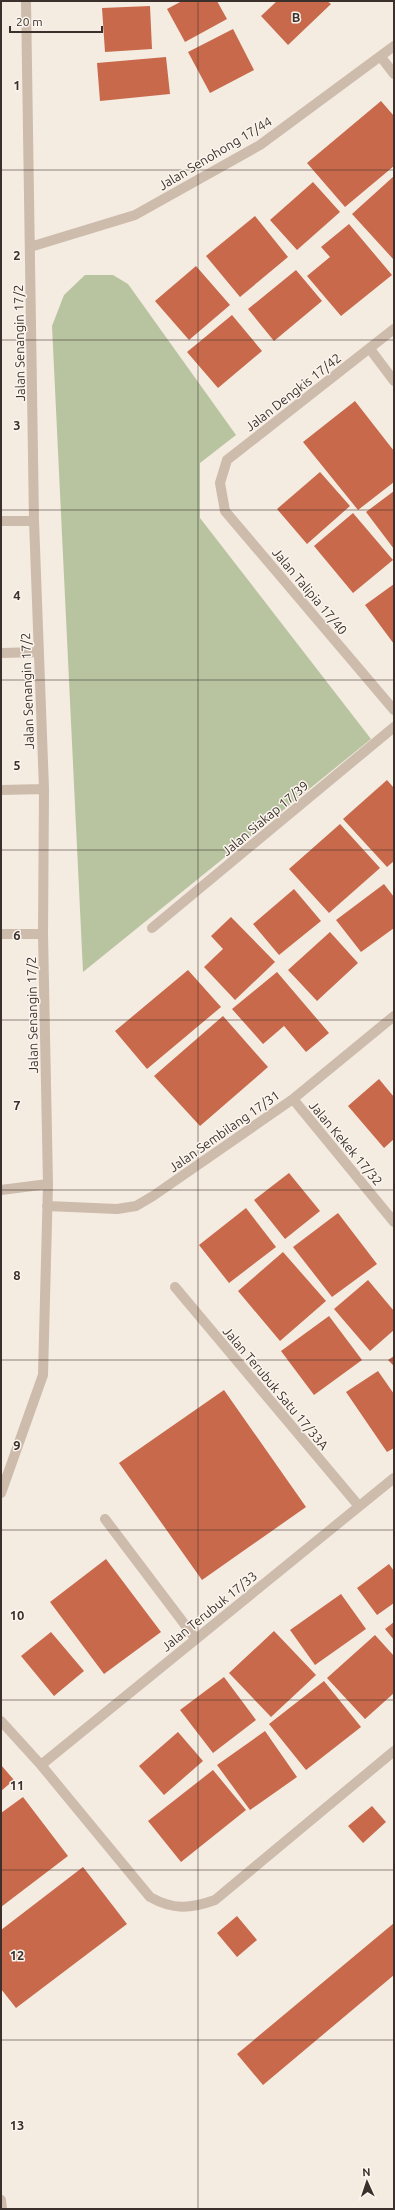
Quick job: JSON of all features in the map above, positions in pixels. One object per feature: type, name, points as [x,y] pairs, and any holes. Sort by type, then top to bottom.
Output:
[{"type":"street","name":"Jalan Senangin 17/2","points":[[1,1493],[43,1375],[48,1184],[43,934],[44,789],[34,521],[26,1]]},
{"type":"street","name":"Jalan Senohong 17/44","points":[[30,247],[135,215],[260,145],[394,46]]},
{"type":"street","points":[[381,57],[394,74]]},
{"type":"street","name":"Jalan Dengkis 17/42","points":[[220,483],[227,460],[394,329]]},
{"type":"street","points":[[370,349],[394,381]]},
{"type":"street","name":"Jalan Talipia 17/40","points":[[220,483],[225,511],[394,710]]},
{"type":"street","points":[[1,521],[34,521]]},
{"type":"street","points":[[1,653],[39,652]]},
{"type":"street","name":"Jalan Siakap 17/39","points":[[152,928],[394,727]]},
{"type":"street","points":[[1,790],[44,789]]},
{"type":"street","points":[[1,934],[43,934]]},
{"type":"street","name":"Jalan Sembilang 17/31","points":[[47,1206],[117,1209],[136,1206],[153,1196],[293,1099],[394,1016]]},
{"type":"street","name":"Jalan Kekek 17/32","points":[[293,1099],[394,1222]]},
{"type":"street","points":[[1,1190],[48,1184]]},
{"type":"street","name":"Jalan Terubuk Satu 17/33A","points":[[174,1287],[358,1505]]},
{"type":"street","name":"Jalan Terubuk 17/33","points":[[41,1765],[358,1505],[394,1478]]},
{"type":"street","points":[[105,1519],[196,1638]]},
{"type":"street","points":[[1,1721],[41,1765],[150,1897],[166,1906],[196,1907],[215,1900],[394,1751]]},
{"type":"street","points":[[1,2200],[2,2209]]},
{"type":"green space","points":[[85,275],[113,275],[128,284],[236,435],[200,463],[200,518],[371,739],[83,972],[52,326],[64,295]]},
{"type":"building","points":[[182,1],[217,1],[227,19],[185,42],[167,9]]},
{"type":"building","points":[[277,1],[327,1],[331,4],[288,45],[261,16]]},
{"type":"building","points":[[150,6],[152,49],[105,52],[102,8]]},
{"type":"building","points":[[233,29],[254,70],[210,93],[188,52]]},
{"type":"building","points":[[166,57],[170,94],[100,101],[97,63]]},
{"type":"building","points":[[381,101],[394,116],[394,166],[345,207],[307,163]]},
{"type":"building","points":[[394,176],[394,260],[352,214]]},
{"type":"building","points":[[313,182],[340,212],[297,250],[270,220]]},
{"type":"building","points":[[255,216],[288,257],[240,297],[206,256]]},
{"type":"building","points":[[349,224],[392,275],[341,316],[307,276],[330,257],[321,247]]},
{"type":"building","points":[[196,266],[230,305],[189,340],[155,301]]},
{"type":"building","points":[[296,270],[322,301],[274,341],[248,309]]},
{"type":"building","points":[[232,315],[262,351],[218,388],[187,352]]},
{"type":"building","points":[[355,401],[394,451],[394,482],[358,510],[303,442]]},
{"type":"building","points":[[320,472],[350,506],[307,544],[277,509]]},
{"type":"building","points":[[394,491],[394,549],[366,512]]},
{"type":"building","points":[[353,513],[393,560],[353,593],[314,546]]},
{"type":"building","points":[[394,584],[394,644],[365,605]]},
{"type":"building","points":[[387,780],[394,788],[394,861],[387,867],[343,819]]},
{"type":"building","points":[[340,824],[380,868],[329,913],[289,869]]},
{"type":"building","points":[[384,884],[394,897],[394,928],[361,952],[336,920]]},
{"type":"building","points":[[294,889],[321,921],[279,955],[253,924]]},
{"type":"building","points":[[231,917],[275,962],[235,1000],[204,967],[223,949],[211,936]]},
{"type":"building","points":[[330,932],[358,963],[317,1001],[288,970]]},
{"type":"building","points":[[188,970],[221,1007],[147,1069],[115,1031]]},
{"type":"building","points":[[277,972],[329,1033],[306,1052],[284,1026],[263,1044],[232,1009]]},
{"type":"building","points":[[223,1016],[268,1067],[200,1126],[154,1076]]},
{"type":"building","points":[[379,1079],[394,1097],[394,1139],[384,1148],[348,1106]]},
{"type":"building","points":[[289,1173],[320,1211],[285,1239],[254,1200]]},
{"type":"building","points":[[246,1208],[276,1247],[229,1283],[199,1245]]},
{"type":"building","points":[[338,1213],[377,1264],[332,1297],[293,1247]]},
{"type":"building","points":[[283,1252],[326,1301],[280,1341],[238,1291]]},
{"type":"building","points":[[368,1280],[394,1311],[394,1330],[370,1351],[334,1309]]},
{"type":"building","points":[[329,1316],[362,1360],[314,1395],[281,1351]]},
{"type":"building","points":[[394,1356],[394,1366],[388,1360]]},
{"type":"building","points":[[378,1371],[394,1394],[394,1448],[387,1452],[346,1392]]},
{"type":"building","points":[[224,1390],[306,1507],[202,1580],[119,1463]]},
{"type":"building","points":[[106,1559],[161,1632],[104,1674],[50,1602]]},
{"type":"building","points":[[389,1564],[394,1571],[394,1603],[377,1615],[357,1588]]},
{"type":"building","points":[[341,1594],[366,1629],[315,1665],[290,1630]]},
{"type":"building","points":[[394,1622],[394,1640],[385,1629]]},
{"type":"building","points":[[274,1631],[316,1675],[271,1717],[229,1673]]},
{"type":"building","points":[[51,1632],[84,1671],[54,1696],[21,1656]]},
{"type":"building","points":[[375,1635],[394,1656],[394,1693],[365,1719],[327,1678]]},
{"type":"building","points":[[224,1677],[256,1720],[213,1753],[180,1710]]},
{"type":"building","points":[[324,1681],[361,1727],[306,1770],[269,1724]]},
{"type":"building","points":[[265,1731],[297,1777],[250,1810],[217,1765]]},
{"type":"building","points":[[178,1732],[203,1761],[164,1795],[139,1766]]},
{"type":"building","points":[[1,1765],[14,1780],[1,1791]]},
{"type":"building","points":[[213,1770],[246,1810],[181,1862],[148,1821]]},
{"type":"building","points":[[23,1797],[68,1856],[1,1907],[1,1813]]},
{"type":"building","points":[[372,1806],[386,1822],[363,1843],[348,1826]]},
{"type":"building","points":[[83,1867],[127,1924],[16,2008],[1,1989],[1,1930]]},
{"type":"building","points":[[237,1916],[257,1940],[237,1957],[217,1933]]},
{"type":"building","points":[[394,1923],[394,1975],[263,2085],[237,2054]]}]
